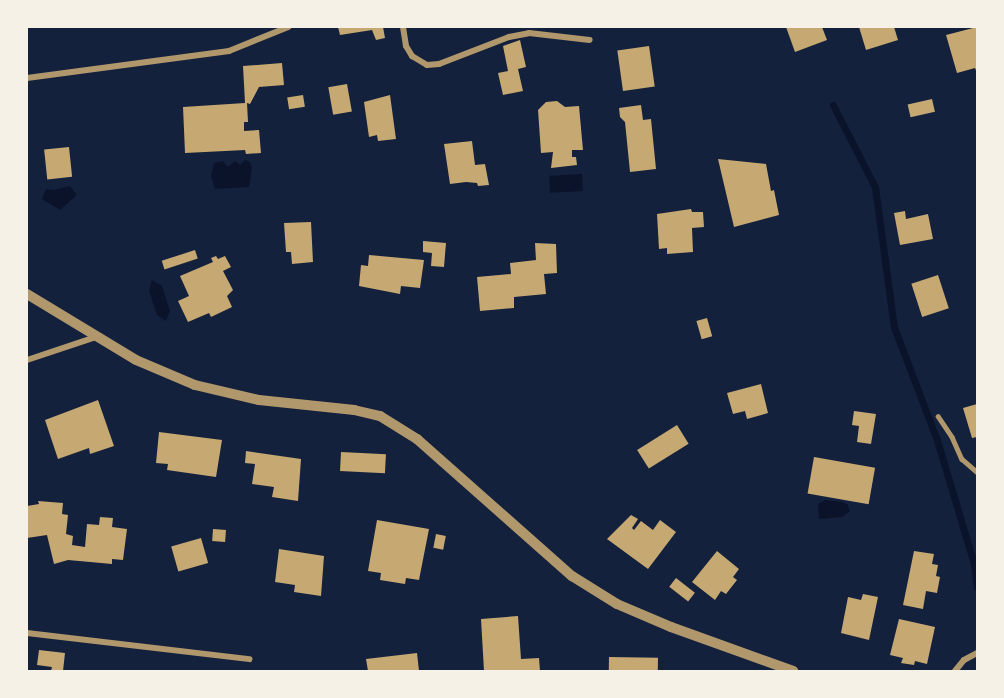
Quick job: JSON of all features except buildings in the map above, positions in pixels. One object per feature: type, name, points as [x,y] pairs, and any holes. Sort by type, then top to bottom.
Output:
[{"type":"street","points":[[27,78],[229,51],[288,27]]},
{"type":"street","points":[[404,27],[406,46],[412,56],[427,65],[439,64],[508,37],[529,33],[590,40]]},
{"type":"street","points":[[27,294],[136,360],[195,385],[259,400],[354,410],[380,416],[417,439],[572,576],[617,604],[670,627],[794,671]]},
{"type":"street","points":[[27,360],[97,336]]},
{"type":"street","points":[[27,633],[249,659]]},
{"type":"street","points":[[955,671],[964,660],[977,652]]},
{"type":"lane","points":[[938,416],[952,437],[962,459],[977,472]]},
{"type":"water","points":[[245,160],[250,162],[252,168],[249,187],[215,189],[211,176],[214,163],[223,161],[228,167],[235,161],[240,165]]},
{"type":"water","points":[[582,174],[583,191],[550,193],[549,176]]},
{"type":"water","points":[[70,186],[77,195],[60,210],[42,199],[46,189],[54,190]]},
{"type":"water","points":[[152,280],[162,286],[170,311],[166,321],[157,315],[149,291]]},
{"type":"water","points":[[825,500],[843,502],[848,505],[850,511],[842,517],[819,519],[818,504]]},
{"type":"waterway","points":[[833,105],[875,187],[894,327],[937,440],[974,564],[977,587]]}]
